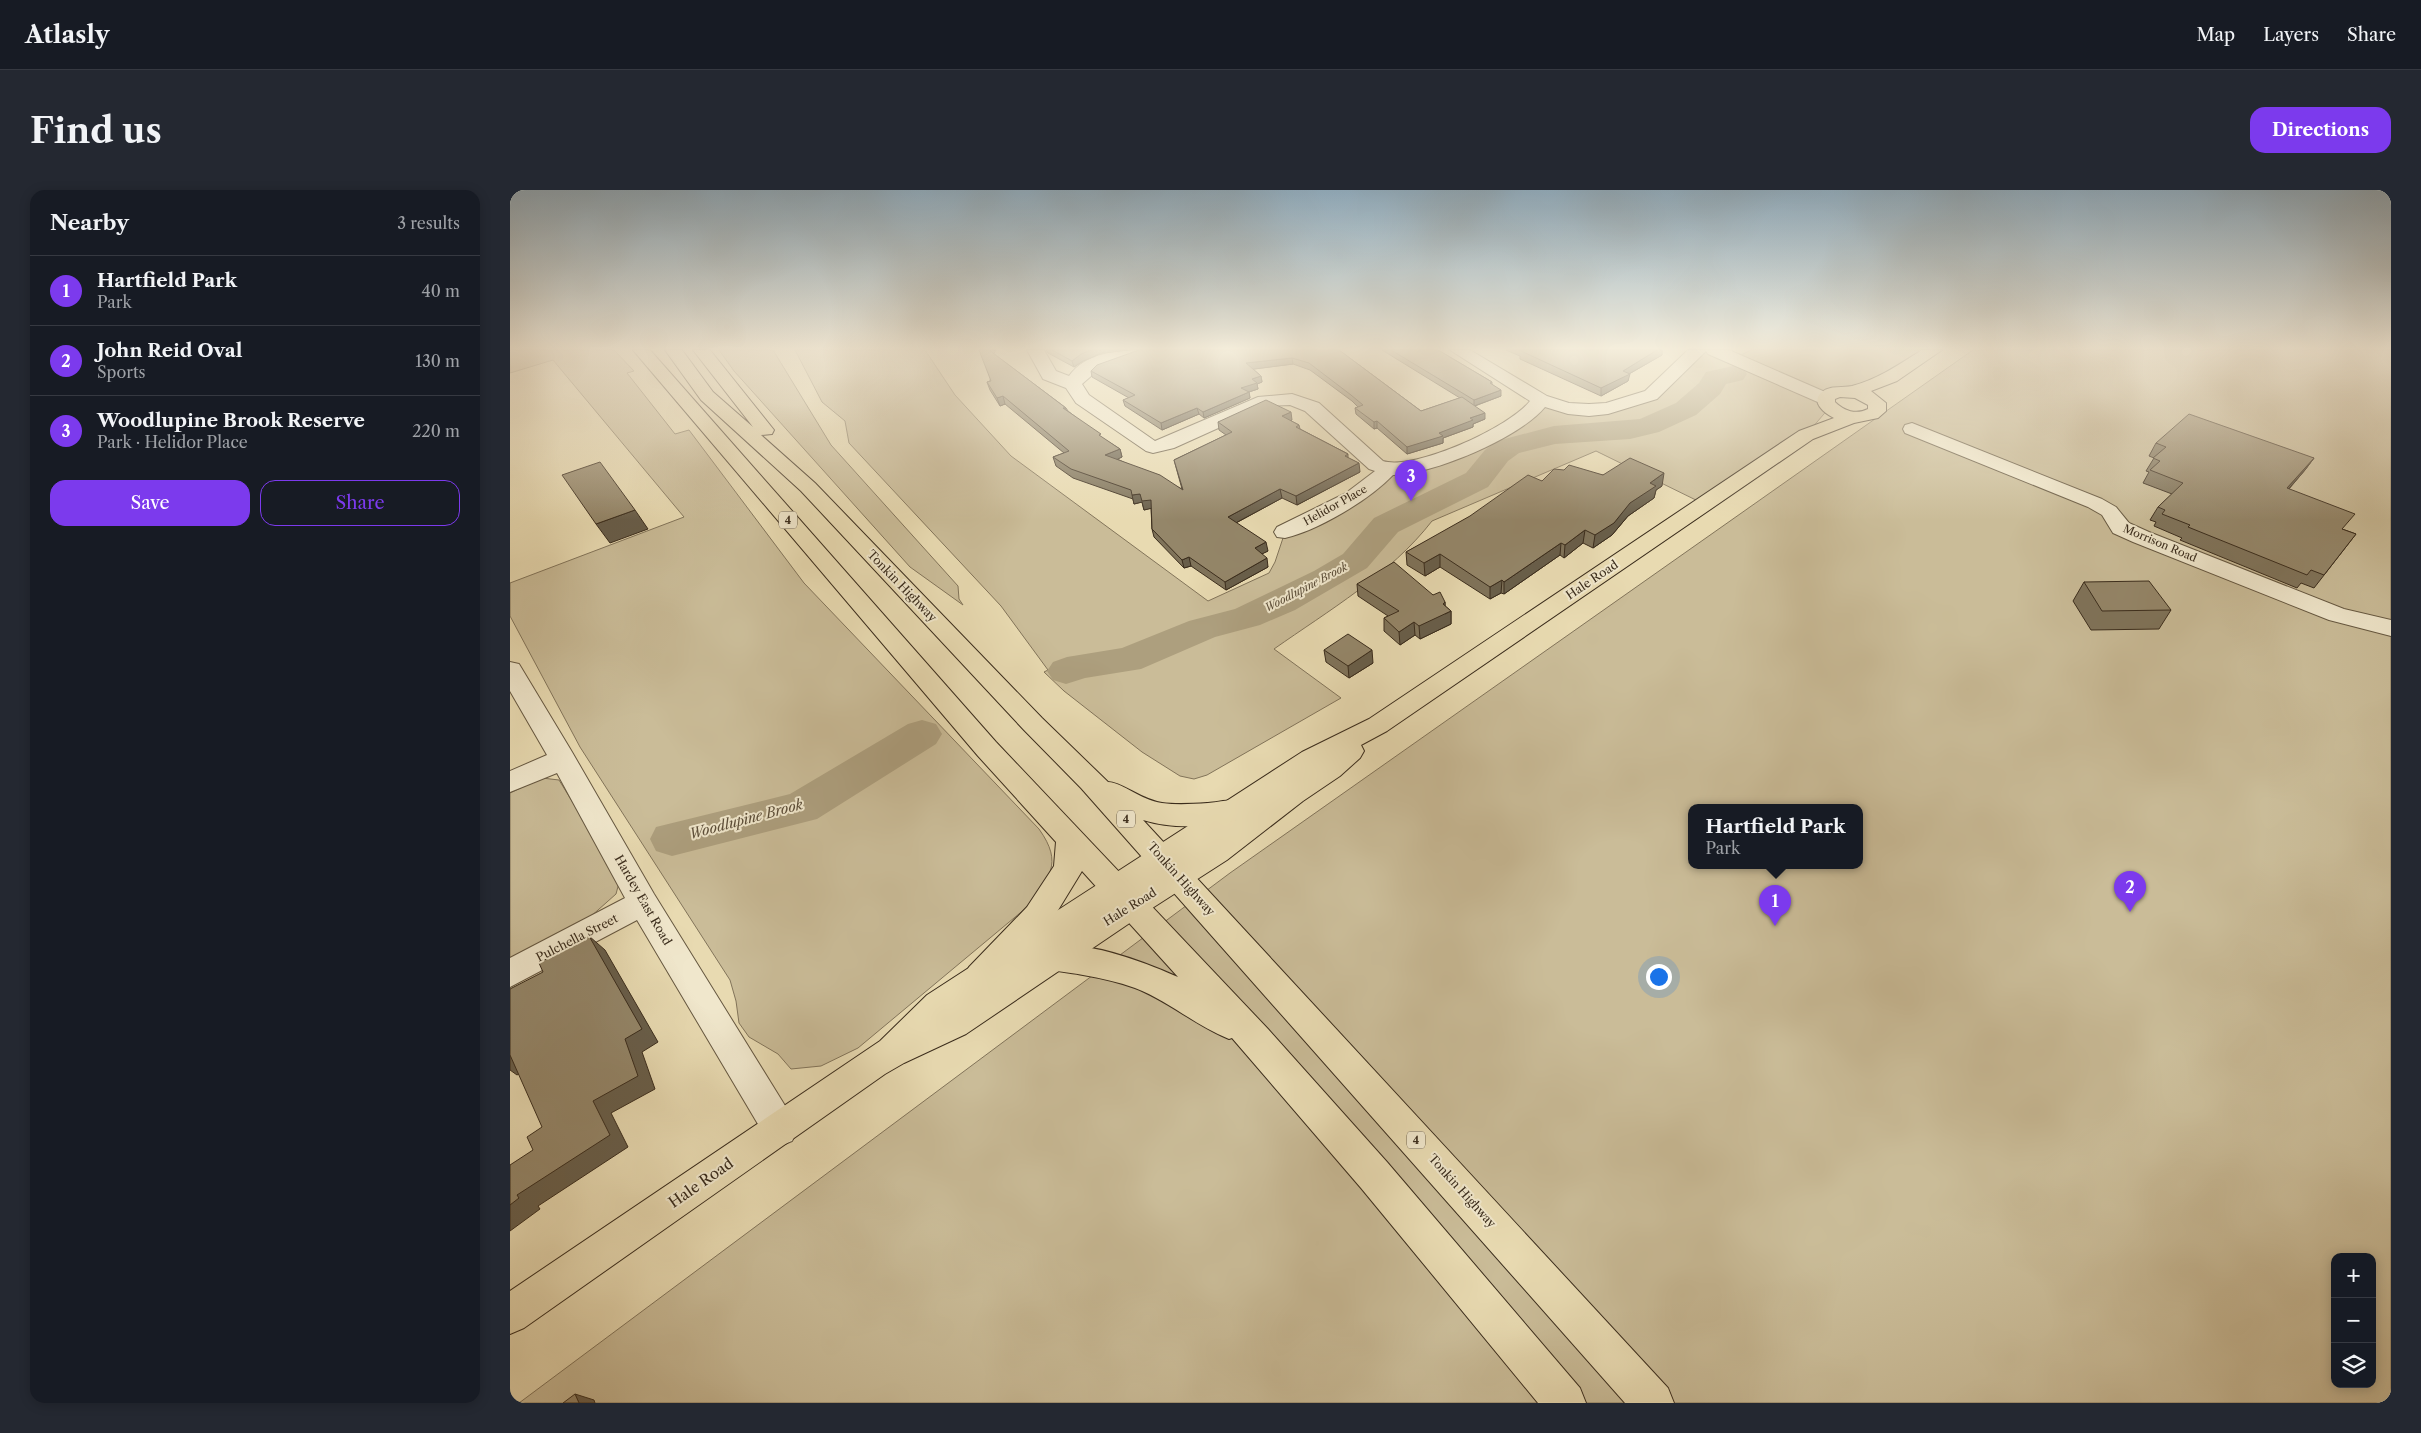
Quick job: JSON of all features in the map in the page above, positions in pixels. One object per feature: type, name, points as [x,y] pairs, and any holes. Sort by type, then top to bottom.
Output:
[{"type":"main road","name":"4","points":[[690,407],[987,749],[1256,1040],[1374,1175],[1565,1403]]},
{"type":"main road","name":"Tonkin Highway","points":[[719,407],[808,487],[1034,724],[1091,781],[1653,1403]]},
{"type":"main road","points":[[745,407],[808,487]]},
{"type":"main road","name":"Hale Road","points":[[1806,436],[1829,407]]},
{"type":"main road","points":[[1844,407],[1852,416]]},
{"type":"main road","name":"Hale Road","points":[[892,1052],[938,1005],[980,977],[1124,897],[1170,867],[1236,810],[1311,759],[1378,725],[1806,436],[1852,416],[1872,414],[1878,407]]},
{"type":"main road","name":"Hale Road","points":[[1170,867],[1217,852],[1293,794],[1331,770],[1378,725]]},
{"type":"main road","points":[[1091,781],[1135,807],[1154,812],[1209,814],[1236,810]]},
{"type":"main road","points":[[980,977],[1038,916],[1054,892],[1069,868],[1070,840]]},
{"type":"main road","name":"Hale Road","points":[[510,1314],[892,1052],[954,1024],[1053,958],[1124,897]]},
{"type":"main road","points":[[1053,958],[1076,959],[1126,972],[1168,988],[1256,1040]]},
{"type":"street","points":[[1093,407],[1153,447],[1167,444],[1251,407]]},
{"type":"street","points":[[1311,407],[1376,465],[1388,469],[1405,469],[1417,466],[1504,431],[1535,411],[1537,407]]},
{"type":"street","points":[[1563,407],[1589,410],[1614,407]]},
{"type":"street","name":"Morrison Road","points":[[1912,429],[2095,503],[2109,511],[2116,523],[2122,528],[2141,537],[2337,615],[2391,628]]},
{"type":"street","name":"Helidor Place","points":[[1285,532],[1325,512],[1377,482],[1388,469]]},
{"type":"street","name":"Hardey East Road","points":[[510,670],[563,759],[644,903],[780,1129]]},
{"type":"street","points":[[510,782],[563,759]]},
{"type":"street","name":"Pulchella Street","points":[[510,973],[644,903]]},
{"type":"shaded area","points":[[592,407],[653,407],[675,434],[689,430],[804,583],[1039,829],[1047,841],[1051,852],[1052,861],[1047,879],[1026,908],[858,1048],[821,1066],[791,1069],[778,1054],[749,1037],[739,1023],[736,1001],[730,980],[580,747],[510,616],[510,583],[684,517]]},
{"type":"shaded area","points":[[766,407],[808,407],[831,445],[958,586],[959,599],[963,605],[910,567]]},
{"type":"shaded area","points":[[828,407],[966,407],[1011,456],[1208,601],[1269,573],[1275,562],[1285,532],[1377,482],[1405,469],[1504,431],[1546,407],[1830,407],[1806,435],[1704,504],[1596,451],[1432,521],[1398,558],[1378,575],[1274,649],[1341,698],[1207,775],[1194,779],[1180,776],[1142,752],[1064,691],[1044,672],[1048,670],[1001,606],[849,443],[845,421]]},
{"type":"shaded area","points":[[1893,407],[2391,407],[2391,1403],[519,1403],[1230,873]]},
{"type":"shaded area","points":[[542,778],[559,780],[620,879],[616,894],[589,918],[510,961],[510,793]]},
{"type":"building","points":[[1016,407],[1064,407],[1066,408],[1063,408],[1120,449],[1105,455],[1160,475],[1183,490],[1174,460],[1232,432],[1218,422],[1252,407],[1280,407],[1291,412],[1282,416],[1299,425],[1296,427],[1348,454],[1345,456],[1359,463],[1296,496],[1280,489],[1228,517],[1266,542],[1255,548],[1267,558],[1225,582],[1189,557],[1182,560],[1152,529],[1151,500],[1142,501],[1140,494],[1132,495],[1131,490],[1071,469],[1053,457],[1069,451]]},
{"type":"building","points":[[1134,407],[1215,407],[1203,412],[1197,408],[1161,423]]},
{"type":"building","points":[[1415,407],[1421,411],[1434,407],[1476,407],[1485,413],[1470,418],[1473,420],[1439,433],[1443,436],[1407,447],[1377,421],[1374,422],[1355,408]]},
{"type":"building","points":[[2189,414],[2314,458],[2287,488],[2355,514],[2342,529],[2356,534],[2324,575],[2311,570],[2307,575],[2188,527],[2190,525],[2162,514],[2165,510],[2158,507],[2183,483],[2150,470],[2160,461],[2153,458],[2166,447],[2156,443]]},
{"type":"building","points":[[1630,458],[1664,473],[1650,483],[1656,486],[1630,503],[1614,523],[1595,535],[1585,530],[1565,545],[1561,543],[1504,582],[1502,580],[1490,587],[1440,554],[1424,563],[1406,552],[1470,516],[1528,475],[1542,481],[1554,469],[1564,470],[1569,465],[1603,475]]},
{"type":"building","points":[[600,462],[635,510],[596,524],[562,475]]},
{"type":"building","points":[[1394,562],[1433,595],[1440,592],[1445,602],[1443,604],[1451,611],[1419,626],[1414,622],[1399,632],[1384,618],[1399,611],[1357,584]]},
{"type":"building","points":[[2149,581],[2171,610],[2102,611],[2084,582]]},
{"type":"building","points":[[1348,634],[1372,650],[1348,666],[1324,650]]},
{"type":"building","points":[[589,936],[642,1029],[625,1039],[638,1076],[593,1101],[610,1135],[517,1195],[519,1198],[510,1205],[510,1165],[533,1150],[527,1137],[542,1127],[510,1055],[510,989],[543,972],[539,963]]},
{"type":"building","points":[[575,1394],[579,1403],[563,1403]]},
{"type":"waterway","name":"Woodlupine Brook","points":[[1066,671],[1080,666],[1128,660],[1202,629],[1247,617],[1282,602],[1355,561],[1386,525],[1477,480],[1491,465],[1496,456],[1508,447],[1554,435],[1630,430],[1649,426],[1689,407]]},
{"type":"waterway","name":"Woodlupine Brook","points":[[672,839],[802,807],[922,734]]},
{"type":"place","name":"Woodlupine Brook Reserve","points":[[1411,501]]},
{"type":"place","name":"John Reid Oval","points":[[2130,912]]},
{"type":"place","name":"Hartfield Park","points":[[1775,926]]}]
